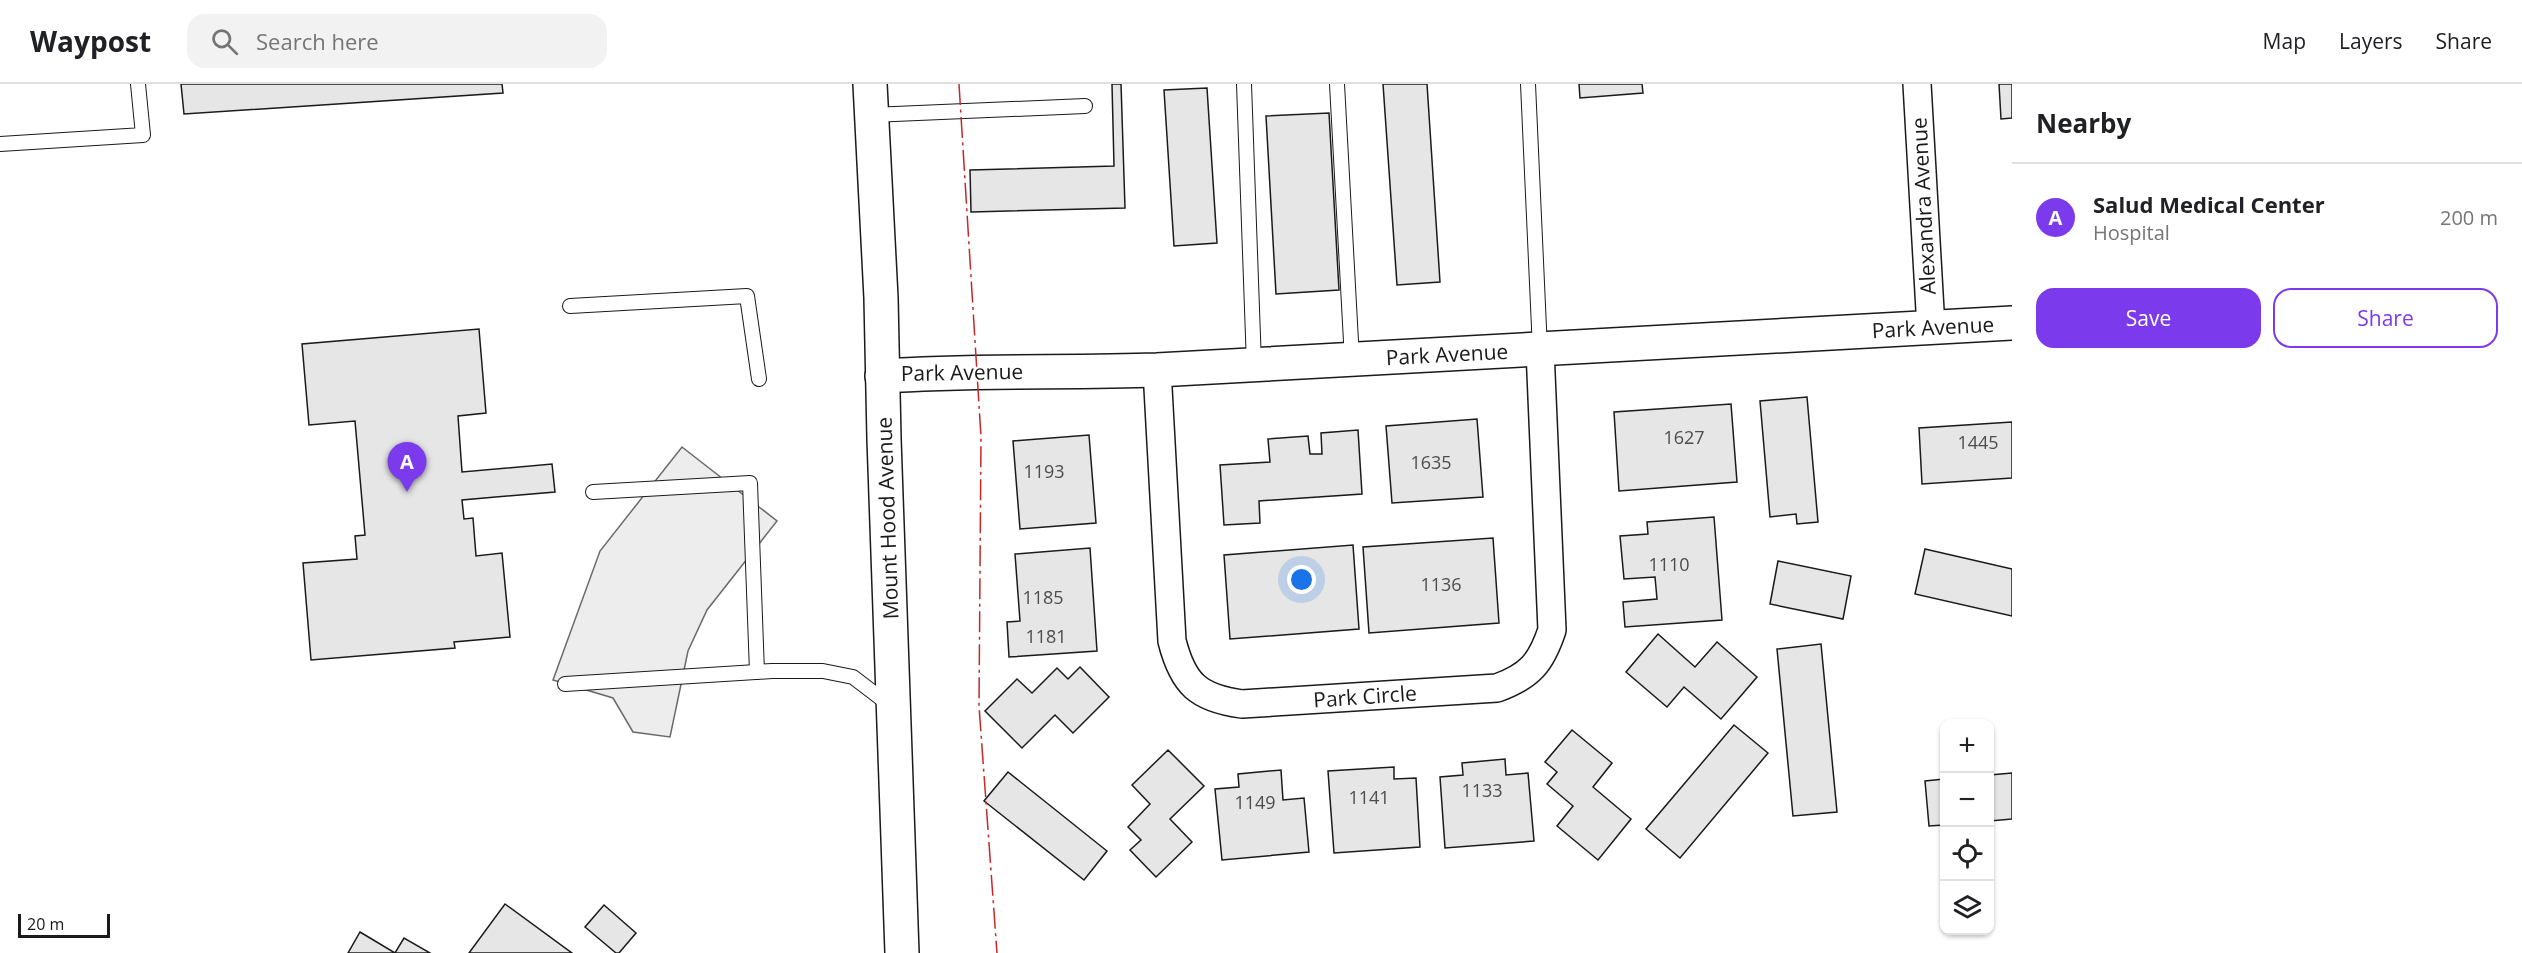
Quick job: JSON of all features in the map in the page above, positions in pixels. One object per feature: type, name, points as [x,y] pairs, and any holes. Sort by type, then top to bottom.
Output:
[{"type":"street","name":"Alexandra Avenue","points":[[1917,84],[1931,328]]},
{"type":"street","name":"Mount Hood Avenue","points":[[870,100],[881,298],[902,953]]},
{"type":"street","name":"Park Avenue","points":[[882,375],[943,372],[1157,370],[2012,323]]},
{"type":"street","name":"Park Circle","points":[[1157,370],[1174,652],[1185,677],[1200,691],[1219,701],[1242,704],[1497,688],[1515,681],[1532,669],[1545,653],[1552,630],[1540,350]]},
{"type":"lane","points":[[0,144],[143,135],[138,84]]},
{"type":"lane","points":[[1244,84],[1254,365]]},
{"type":"lane","points":[[1337,84],[1352,360]]},
{"type":"lane","points":[[1528,84],[1540,350]]},
{"type":"lane","points":[[870,100],[1085,106]]},
{"type":"lane","points":[[570,306],[747,296],[759,379]]},
{"type":"lane","points":[[593,492],[750,483],[757,672]]},
{"type":"lane","points":[[565,684],[757,672],[823,671],[853,677],[895,709]]},
{"type":"shaded area","points":[[682,447],[777,521],[707,610],[688,651],[670,737],[633,732],[613,698],[553,680],[600,551]]},
{"type":"building","points":[[181,84],[502,84],[503,93],[184,114]]},
{"type":"building","points":[[1112,84],[1121,84],[1125,208],[971,212],[970,170],[1114,166]]},
{"type":"building","points":[[1383,84],[1427,84],[1440,282],[1397,285]]},
{"type":"building","points":[[1579,84],[1642,84],[1643,93],[1580,98]]},
{"type":"building","points":[[1999,84],[2012,84],[2012,118],[2001,119]]},
{"type":"building","points":[[1207,88],[1217,243],[1174,246],[1164,90]]},
{"type":"building","points":[[1329,113],[1339,290],[1276,294],[1266,116]]},
{"type":"building","points":[[479,329],[486,413],[458,416],[462,472],[552,464],[555,492],[462,500],[464,519],[473,518],[476,556],[502,553],[510,637],[454,642],[455,648],[311,660],[303,563],[357,559],[355,536],[365,535],[355,421],[309,425],[302,344]]},
{"type":"building","points":[[1807,397],[1818,522],[1797,524],[1796,514],[1770,517],[1760,401]]},
{"type":"building","points":[[1731,404],[1737,482],[1619,491],[1614,412]]},
{"type":"building","points":[[1477,419],[1483,497],[1392,503],[1386,426]]},
{"type":"building","points":[[2012,422],[2012,478],[1922,484],[1919,428]]},
{"type":"building","points":[[1358,430],[1362,494],[1259,501],[1260,523],[1224,525],[1220,465],[1270,462],[1268,439],[1308,436],[1310,454],[1322,454],[1321,433]]},
{"type":"building","points":[[1089,435],[1096,523],[1020,529],[1013,441]]},
{"type":"building","points":[[1714,517],[1722,620],[1625,627],[1623,602],[1657,599],[1655,577],[1624,579],[1620,536],[1648,534],[1647,522]]},
{"type":"building","points":[[1493,538],[1499,623],[1369,633],[1363,547]]},
{"type":"building","points":[[1353,545],[1359,629],[1230,639],[1224,555]]},
{"type":"building","points":[[1090,548],[1097,651],[1009,657],[1007,622],[1020,621],[1015,554]]},
{"type":"building","points":[[1925,549],[2012,569],[2012,616],[1915,594]]},
{"type":"building","points":[[1778,561],[1851,576],[1843,619],[1770,604]]},
{"type":"building","points":[[1658,634],[1695,667],[1717,642],[1757,677],[1721,719],[1684,687],[1667,707],[1626,672]]},
{"type":"building","points":[[1821,644],[1837,812],[1793,816],[1777,649]]},
{"type":"building","points":[[1080,667],[1109,697],[1073,733],[1055,715],[1022,748],[985,711],[1017,679],[1032,693],[1057,668],[1068,679]]},
{"type":"building","points":[[1734,725],[1768,753],[1680,858],[1646,829]]},
{"type":"building","points":[[1572,730],[1612,763],[1593,787],[1631,819],[1598,860],[1557,826],[1573,806],[1547,784],[1557,772],[1545,762]]},
{"type":"building","points":[[1168,750],[1204,786],[1170,819],[1192,842],[1156,877],[1130,850],[1141,840],[1128,827],[1150,804],[1132,785]]},
{"type":"building","points":[[1505,759],[1506,775],[1528,773],[1534,841],[1445,848],[1440,777],[1463,775],[1462,763]]},
{"type":"building","points":[[1394,767],[1394,779],[1416,778],[1420,847],[1334,853],[1328,771]]},
{"type":"building","points":[[1281,770],[1283,800],[1304,798],[1309,852],[1222,860],[1215,789],[1239,787],[1238,774]]},
{"type":"building","points":[[1008,772],[1107,851],[1084,880],[984,801]]},
{"type":"building","points":[[2012,773],[2012,819],[1994,821],[1994,775]]},
{"type":"building","points":[[1940,779],[1940,825],[1929,826],[1925,781]]},
{"type":"building","points":[[505,904],[572,953],[469,953]]},
{"type":"building","points":[[604,905],[636,933],[619,953],[616,953],[585,927]]},
{"type":"building","points":[[360,932],[395,953],[348,953]]},
{"type":"building","points":[[404,938],[430,953],[395,953]]},
{"type":"power","points":[[959,84],[981,437],[979,706],[997,953]]},
{"type":"place","name":"Salud Medical Center","points":[[407,492]]}]
